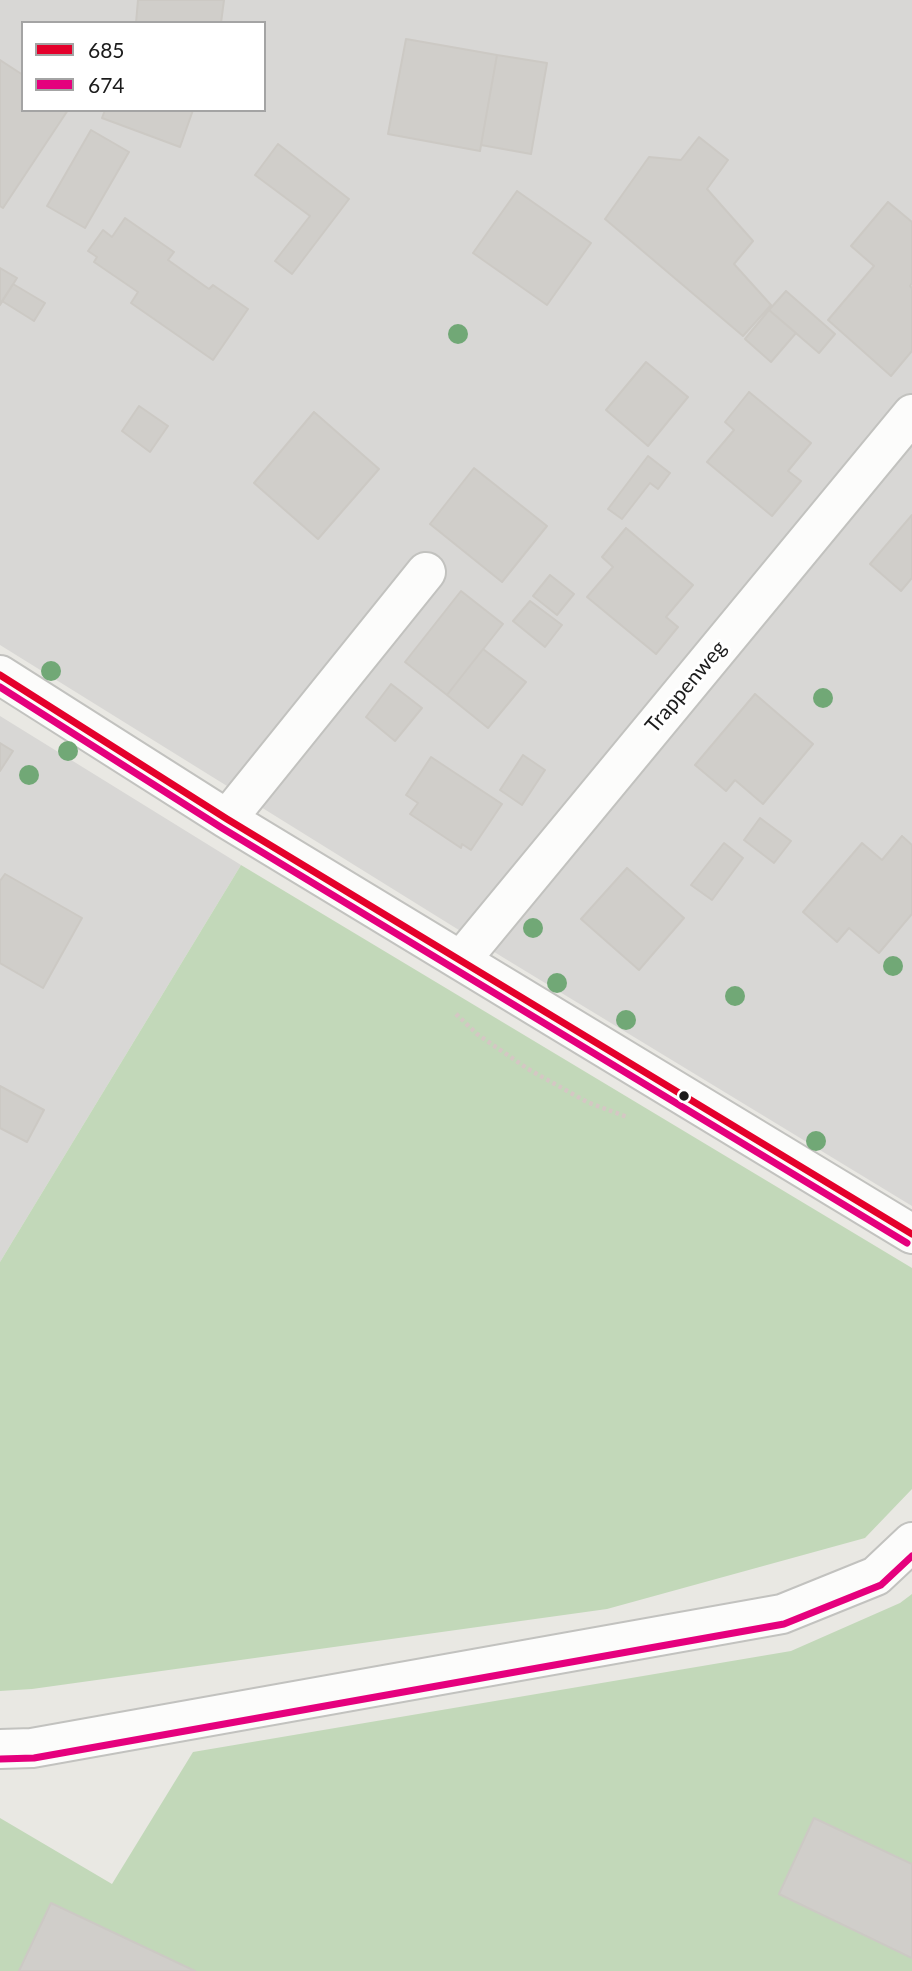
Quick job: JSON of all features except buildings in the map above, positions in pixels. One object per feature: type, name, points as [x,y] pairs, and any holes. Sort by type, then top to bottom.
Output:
[{"type":"street","name":"Trappenweg","points":[[461,960],[912,414]]},
{"type":"street","points":[[227,819],[426,572]]},
{"type":"street","points":[[0,675],[227,819],[912,1234]]},
{"type":"street","points":[[0,1749],[32,1748],[782,1614],[876,1576],[912,1542]]},
{"type":"shaded area","points":[[0,0],[912,0],[912,1206],[504,958],[0,645]]},
{"type":"shaded area","points":[[0,716],[241,865],[0,1262]]},
{"type":"green space","points":[[241,865],[912,1268],[912,1489],[865,1538],[607,1609],[32,1689],[0,1691],[0,1262]]},
{"type":"green space","points":[[912,1594],[912,1971],[0,1971],[0,1818],[112,1884],[193,1752],[791,1651],[900,1603]]},
{"type":"transit line","name":"685","points":[[0,675],[227,819],[912,1234]]},
{"type":"transit line","name":"674","points":[[0,687],[222,828],[907,1243]]},
{"type":"transit line","name":"674","points":[[0,1759],[34,1758],[784,1624],[881,1585],[912,1556]]}]
